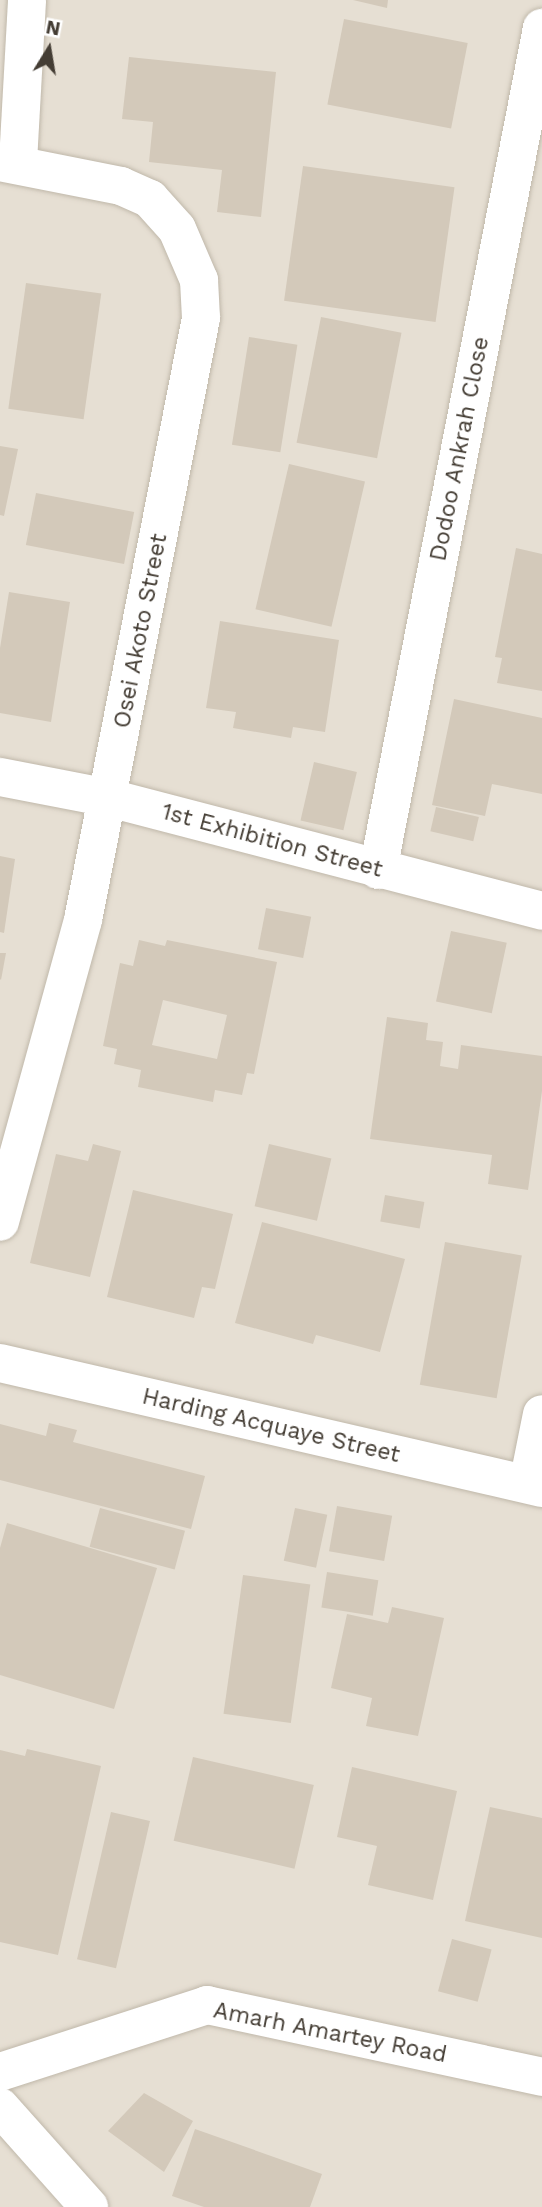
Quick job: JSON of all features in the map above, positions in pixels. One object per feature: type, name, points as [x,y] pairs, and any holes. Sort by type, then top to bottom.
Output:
[{"type":"street","points":[[9,162],[27,0]]},
{"type":"street","name":"Dodoo Ankrah Close","points":[[378,870],[542,28]]},
{"type":"street","name":"Osei Akoto Street","points":[[0,1222],[83,920],[201,318],[199,281],[177,229],[150,199],[121,186],[9,162]]},
{"type":"street","name":"1st Exhibition Street","points":[[0,777],[109,798],[542,911]]},
{"type":"street","name":"Harding Acquaye Street","points":[[0,1363],[535,1486]]},
{"type":"street","points":[[535,1486],[542,1415]]},
{"type":"street","name":"Amarh Amartey Road","points":[[0,2072],[207,2005],[542,2077]]},
{"type":"street","points":[[0,2107],[89,2207]]},
{"type":"shaded area","points":[[0,0],[542,0],[542,2207],[0,2207]]},
{"type":"building","points":[[353,0],[388,0],[387,8]]},
{"type":"building","points":[[344,19],[468,43],[451,128],[327,104]]},
{"type":"building","points":[[129,57],[276,72],[261,217],[217,212],[222,170],[149,162],[153,122],[122,119]]},
{"type":"building","points":[[303,166],[455,187],[436,322],[284,301]]},
{"type":"building","points":[[26,283],[101,294],[84,419],[8,409]]},
{"type":"building","points":[[321,317],[401,333],[377,458],[297,443]]},
{"type":"building","points":[[249,337],[297,345],[280,452],[232,445]]},
{"type":"building","points":[[0,446],[18,449],[4,516],[0,515]]},
{"type":"building","points":[[289,464],[365,482],[331,627],[255,609]]},
{"type":"building","points":[[36,493],[134,512],[124,564],[26,545]]},
{"type":"building","points":[[516,548],[542,554],[542,691],[497,683],[502,658],[495,657]]},
{"type":"building","points":[[9,592],[70,602],[51,722],[0,713],[0,648]]},
{"type":"building","points":[[220,621],[339,640],[325,732],[293,727],[291,738],[233,728],[236,712],[206,708]]},
{"type":"building","points":[[454,699],[542,718],[542,794],[492,784],[485,816],[432,805]]},
{"type":"building","points":[[314,762],[357,772],[343,830],[301,820]]},
{"type":"building","points":[[436,807],[479,817],[473,841],[430,831]]},
{"type":"building","points":[[0,856],[15,859],[4,933],[0,932]]},
{"type":"building","points":[[266,908],[311,917],[303,958],[258,949]]},
{"type":"building","points":[[451,931],[507,943],[492,1013],[436,1001]]},
{"type":"building","points":[[139,940],[165,946],[167,940],[277,962],[254,1074],[247,1073],[242,1095],[215,1090],[213,1102],[138,1087],[141,1070],[114,1064],[117,1049],[103,1046],[120,963],[133,966]],"holes":[[[163,1000],[227,1015],[217,1059],[152,1045]]]},
{"type":"building","points":[[0,953],[6,953],[1,980],[0,979]]},
{"type":"building","points":[[387,1017],[428,1023],[426,1040],[443,1042],[440,1066],[458,1069],[461,1045],[542,1056],[542,1091],[528,1190],[488,1184],[492,1155],[370,1139]]},
{"type":"building","points":[[93,1144],[121,1151],[90,1277],[30,1263],[56,1154],[88,1161]]},
{"type":"building","points":[[269,1144],[331,1158],[317,1221],[255,1206]]},
{"type":"building","points":[[133,1190],[233,1214],[215,1289],[202,1287],[194,1318],[107,1297]]},
{"type":"building","points":[[385,1195],[424,1202],[420,1229],[380,1222]]},
{"type":"building","points":[[262,1222],[405,1259],[380,1352],[316,1335],[313,1344],[235,1323]]},
{"type":"building","points":[[445,1242],[522,1256],[497,1398],[420,1385]]},
{"type":"building","points":[[49,1423],[77,1430],[73,1442],[205,1476],[191,1529],[0,1480],[0,1424],[46,1436]]},
{"type":"building","points":[[337,1506],[392,1516],[384,1561],[329,1551]]},
{"type":"building","points":[[100,1508],[185,1531],[175,1569],[90,1547]]},
{"type":"building","points":[[295,1508],[327,1515],[316,1568],[284,1561]]},
{"type":"building","points":[[7,1523],[157,1568],[114,1709],[0,1675],[0,1548]]},
{"type":"building","points":[[327,1572],[378,1580],[373,1616],[321,1608]]},
{"type":"building","points":[[243,1575],[310,1584],[291,1723],[224,1714]]},
{"type":"building","points":[[392,1607],[444,1618],[418,1736],[366,1726],[372,1698],[331,1688],[347,1614],[388,1623]]},
{"type":"building","points":[[27,1749],[101,1766],[58,1955],[0,1942],[0,1750],[25,1756]]},
{"type":"building","points":[[193,1757],[314,1785],[294,1869],[174,1841]]},
{"type":"building","points":[[352,1767],[457,1791],[433,1900],[368,1885],[377,1846],[337,1837]]},
{"type":"building","points":[[490,1807],[542,1818],[542,1938],[465,1921]]},
{"type":"building","points":[[111,1812],[150,1821],[116,1968],[77,1959]]},
{"type":"building","points":[[452,1939],[492,1950],[478,2002],[438,1991]]},
{"type":"building","points":[[144,2093],[193,2121],[164,2172],[108,2131]]},
{"type":"building","points":[[195,2129],[322,2174],[310,2207],[204,2207],[172,2196]]}]
